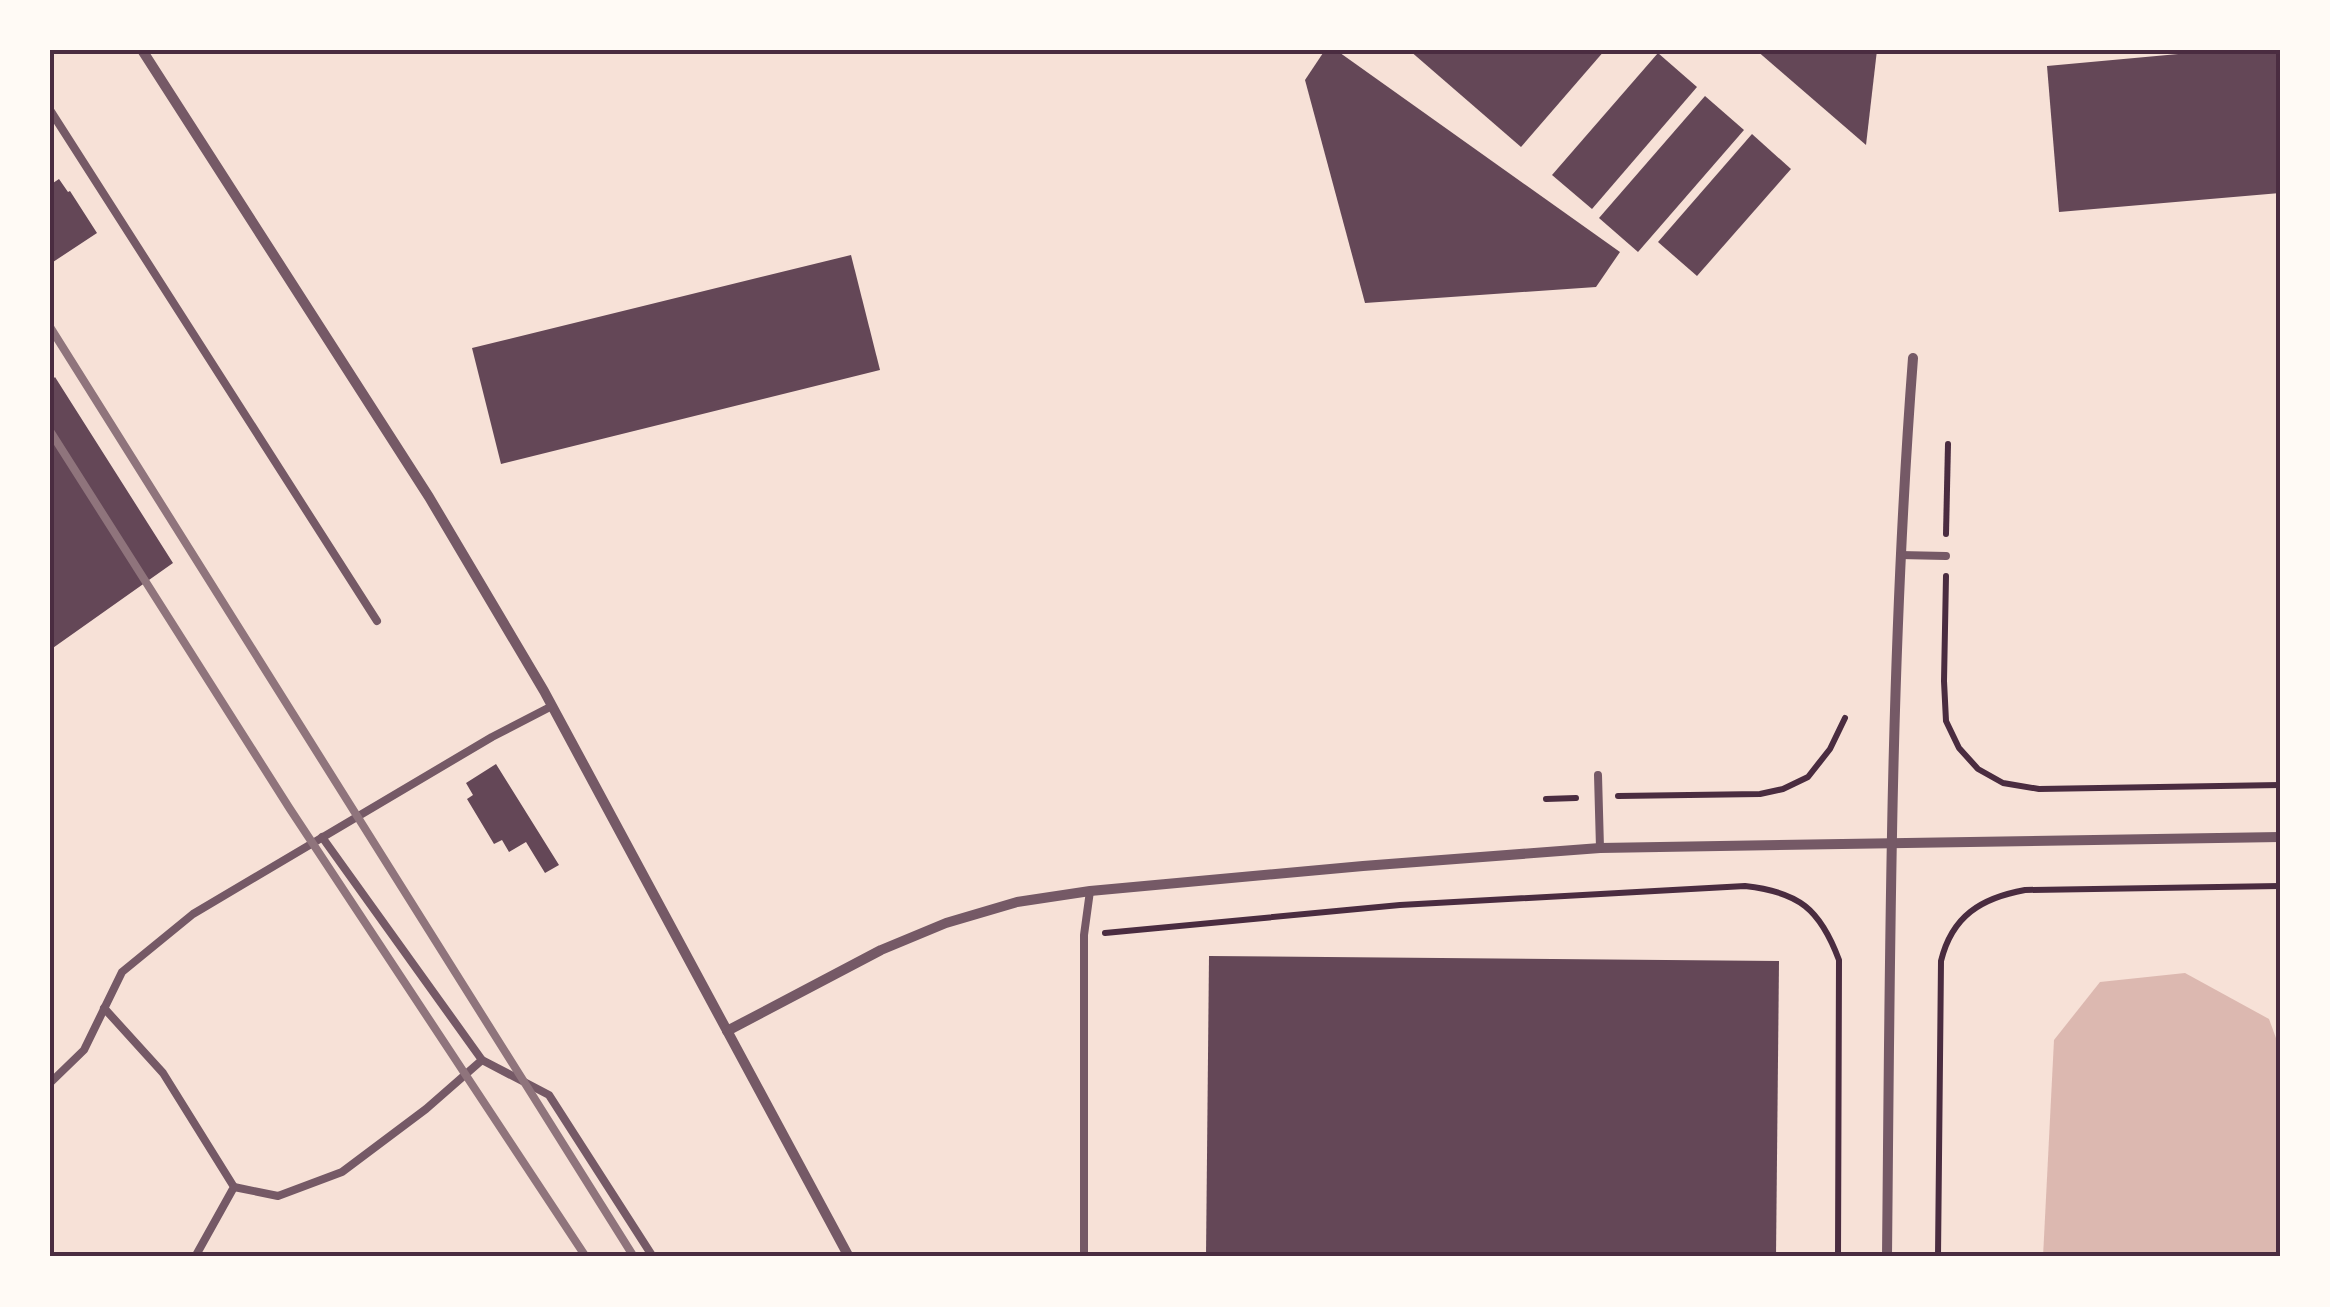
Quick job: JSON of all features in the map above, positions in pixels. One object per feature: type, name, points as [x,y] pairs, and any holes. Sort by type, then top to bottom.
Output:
[{"type":"street","points":[[142,50],[429,497],[552,706],[849,1257]]},
{"type":"street","points":[[1887,1257],[1890,842],[1900,555],[1913,358]]},
{"type":"street","points":[[727,1031],[881,950],[946,923],[1017,902],[1090,891],[1600,848],[2280,837]]},
{"type":"lane","points":[[50,110],[377,621]]},
{"type":"lane","points":[[1900,555],[1946,556]]},
{"type":"lane","points":[[50,1083],[84,1050],[122,972],[192,914],[492,736],[552,706]]},
{"type":"lane","points":[[1598,775],[1600,848]]},
{"type":"lane","points":[[322,837],[482,1060],[549,1096],[653,1257]]},
{"type":"lane","points":[[1084,1257],[1084,934],[1090,891]]},
{"type":"lane","points":[[104,1008],[163,1074],[234,1187],[278,1196],[342,1172],[426,1109],[482,1060]]},
{"type":"lane","points":[[195,1257],[234,1187]]},
{"type":"path","points":[[1948,444],[1946,718],[1959,748],[1978,768],[2003,782],[2039,789],[2280,785]]},
{"type":"path","points":[[1546,800],[1760,794],[1784,789],[1808,777],[1830,749],[1846,718]]},
{"type":"path","points":[[1084,934],[1400,904],[1745,886],[1774,889],[1814,913],[1829,932],[1839,960],[1838,1257]]},
{"type":"path","points":[[1938,1257],[1941,961],[1945,944],[1962,920],[2000,894],[2025,890],[2280,886]]},
{"type":"shaded area","points":[[2185,973],[2269,1019],[2280,1049],[2280,1251],[2272,1257],[2043,1257],[2054,1040],[2100,982]]},
{"type":"building","points":[[1325,50],[1336,50],[1620,252],[1596,287],[1365,303],[1305,80]]},
{"type":"building","points":[[1409,50],[1605,50],[1521,147]]},
{"type":"building","points":[[1756,50],[1877,50],[1866,145]]},
{"type":"building","points":[[2222,50],[2280,50],[2280,193],[2059,212],[2047,66]]},
{"type":"building","points":[[1658,53],[1697,87],[1592,209],[1552,175]]},
{"type":"building","points":[[1705,96],[1744,130],[1638,252],[1599,218]]},
{"type":"building","points":[[1752,134],[1791,169],[1697,276],[1658,242]]},
{"type":"building","points":[[59,179],[97,233],[50,264],[50,185]]},
{"type":"building","points":[[851,255],[880,370],[501,464],[472,348]]},
{"type":"building","points":[[50,373],[173,563],[50,650]]},
{"type":"building","points":[[496,764],[559,865],[545,873],[526,842],[509,852],[502,840],[494,844],[467,799],[473,795],[466,783]]},
{"type":"building","points":[[1209,956],[1779,961],[1776,1257],[1206,1257]]},
{"type":"railway","points":[[50,327],[634,1257]]},
{"type":"railway","points":[[50,431],[290,809],[586,1257]]}]
